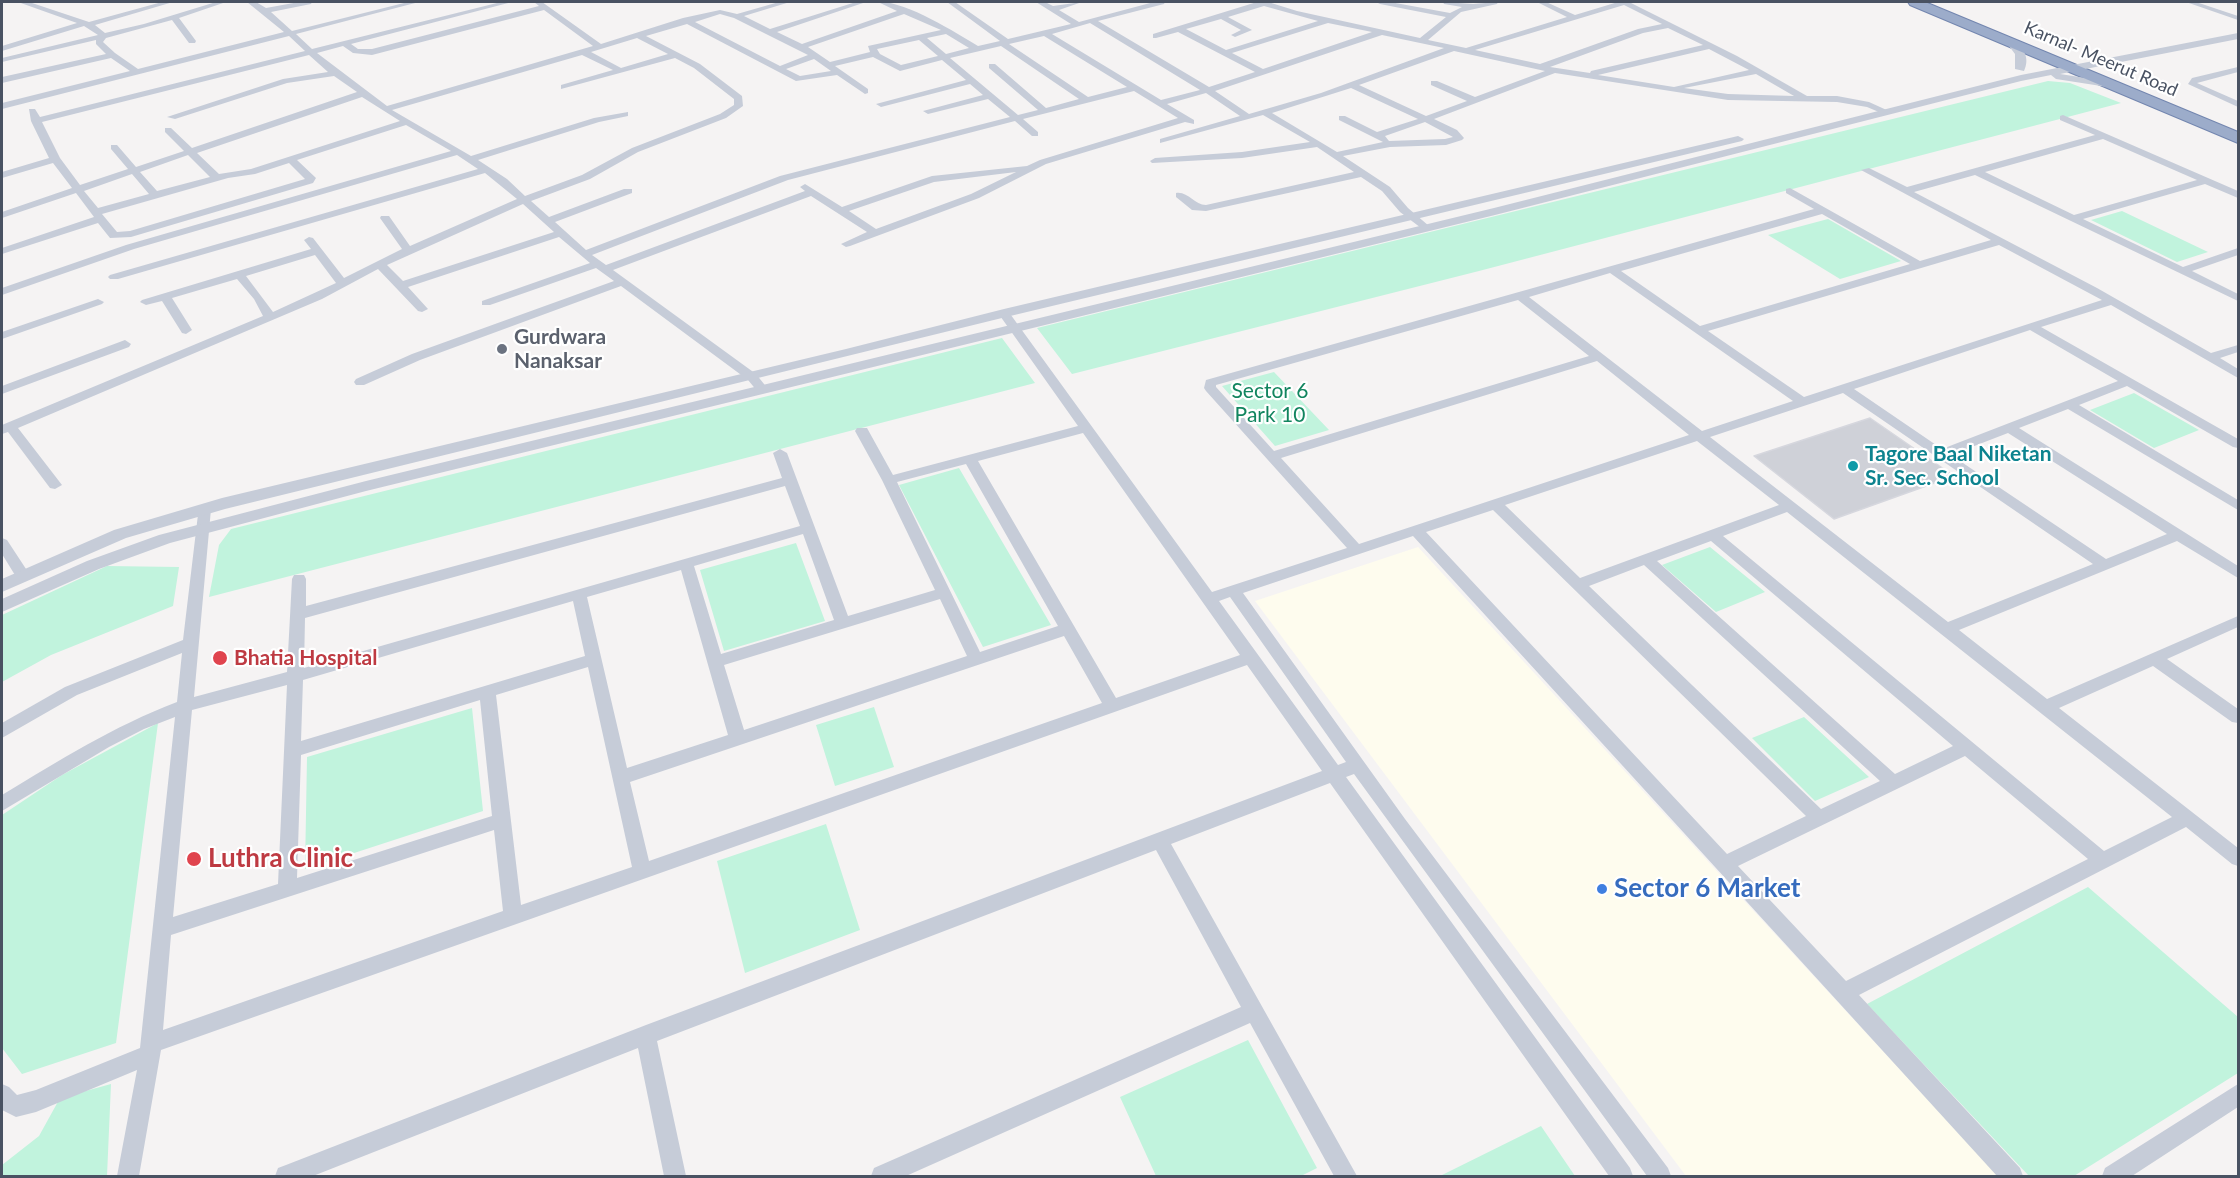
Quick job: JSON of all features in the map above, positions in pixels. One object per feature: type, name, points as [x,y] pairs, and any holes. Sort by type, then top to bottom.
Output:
[{"type":"highway","name":"Karnal- Meerut Road","points":[[1915,2],[2011,42],[2069,63],[2114,85],[2238,138]]},
{"type":"highway","points":[[1930,2],[2069,63],[2238,130]]},
{"type":"street","points":[[22,2],[86,24],[101,32],[103,36]]},
{"type":"street","points":[[2,48],[169,2]]},
{"type":"street","points":[[2,60],[146,26],[222,2]]},
{"type":"street","points":[[251,2],[265,11],[310,52],[386,109],[470,159],[526,199],[584,254],[752,377],[762,389]]},
{"type":"street","points":[[265,11],[308,2]]},
{"type":"street","points":[[2,106],[415,2]]},
{"type":"street","points":[[36,121],[508,2]]},
{"type":"street","points":[[537,2],[598,46]]},
{"type":"street","points":[[737,16],[786,2]]},
{"type":"street","points":[[768,32],[862,2]]},
{"type":"street","points":[[882,2],[935,23],[976,50]]},
{"type":"street","points":[[951,2],[1004,43],[1086,100]]},
{"type":"street","points":[[1040,2],[1077,24]]},
{"type":"street","points":[[1052,9],[1078,2]]},
{"type":"street","points":[[948,31],[871,48],[877,55],[900,69],[1161,2]]},
{"type":"street","points":[[1156,36],[1263,2],[1328,20],[1554,70],[1728,98],[1837,99],[1869,105],[1886,112]]},
{"type":"street","points":[[1380,2],[1450,15]]},
{"type":"street","points":[[1447,2],[1471,6]]},
{"type":"street","points":[[1423,40],[1450,15],[1471,6],[1494,2]]},
{"type":"street","points":[[1541,2],[1572,16]]},
{"type":"street","points":[[1467,49],[1624,2],[1803,97]]},
{"type":"street","points":[[2190,2],[2238,18]]},
{"type":"street","points":[[708,13],[714,4]]},
{"type":"street","points":[[345,44],[356,51],[372,52],[545,7]]},
{"type":"street","points":[[801,47],[904,11]]},
{"type":"street","points":[[386,109],[708,13],[720,12],[737,16],[816,55],[865,91]]},
{"type":"street","points":[[1221,16],[1248,30],[1235,35]]},
{"type":"street","points":[[174,17],[192,41]]},
{"type":"street","points":[[686,20],[802,79],[839,72]]},
{"type":"street","points":[[1224,53],[1328,20]]},
{"type":"street","points":[[1092,21],[1209,90],[1248,118]]},
{"type":"street","points":[[876,39],[885,39],[935,23]]},
{"type":"street","points":[[2,606],[103,561],[201,529],[762,389],[1016,329],[1751,148],[2036,75],[2069,63],[2238,24]]},
{"type":"street","points":[[1541,67],[1641,32],[1670,25]]},
{"type":"street","points":[[1179,29],[1262,72]]},
{"type":"street","points":[[854,30],[865,34]]},
{"type":"street","points":[[1159,103],[1209,90],[1382,32]]},
{"type":"street","points":[[1045,33],[1204,130]]},
{"type":"street","points":[[55,485],[6,428],[270,317],[408,251],[526,199],[586,177],[635,150],[723,116],[738,106],[739,98],[697,66],[637,35]]},
{"type":"street","points":[[103,36],[99,42],[112,55],[137,72]]},
{"type":"street","points":[[2,586],[120,534],[204,509],[752,377],[1004,313],[2020,69],[2238,36]]},
{"type":"street","points":[[922,38],[1035,134]]},
{"type":"street","points":[[2011,42],[2023,59],[2020,69]]},
{"type":"street","points":[[1585,75],[1710,46]]},
{"type":"street","points":[[1163,141],[1266,113],[1351,86],[1456,47]]},
{"type":"street","points":[[582,51],[621,70]]},
{"type":"street","points":[[2,80],[112,55]]},
{"type":"street","points":[[564,87],[675,55]]},
{"type":"street","points":[[781,68],[816,55]]},
{"type":"street","points":[[830,65],[877,55]]},
{"type":"street","points":[[992,66],[1043,110]]},
{"type":"street","points":[[1379,135],[1476,101],[1554,70]]},
{"type":"street","points":[[2238,70],[2195,80],[2192,84],[2238,104]]},
{"type":"street","points":[[1668,89],[1757,71]]},
{"type":"street","points":[[172,117],[285,81],[337,73]]},
{"type":"street","points":[[2036,75],[2114,85]]},
{"type":"street","points":[[881,104],[972,81]]},
{"type":"street","points":[[1434,83],[1476,101]]},
{"type":"street","points":[[1334,155],[1390,144],[1446,142],[1459,138],[1454,132],[1351,86]]},
{"type":"street","points":[[584,254],[790,177],[1014,117],[1134,88]]},
{"type":"street","points":[[2,215],[364,93]]},
{"type":"street","points":[[928,111],[988,96]]},
{"type":"street","points":[[28,100],[55,159],[114,236],[124,236],[309,182],[311,178],[291,160]]},
{"type":"street","points":[[1266,113],[1319,144],[1360,174],[1386,189],[1411,217],[1425,228]]},
{"type":"street","points":[[470,159],[597,120],[625,114]]},
{"type":"street","points":[[1342,118],[1379,135],[1390,144]]},
{"type":"street","points":[[2062,118],[2238,195]]},
{"type":"street","points":[[846,244],[982,193],[1030,167],[1186,119]]},
{"type":"street","points":[[2,251],[155,195],[216,178],[252,172],[406,122]]},
{"type":"street","points":[[168,130],[216,178]]},
{"type":"street","points":[[1905,190],[2103,136]]},
{"type":"street","points":[[1155,161],[1242,155],[1319,144]]},
{"type":"street","points":[[114,147],[155,195]]},
{"type":"street","points":[[2,292],[130,246],[458,152]]},
{"type":"street","points":[[2,176],[55,159]]},
{"type":"street","points":[[840,211],[932,179],[1030,167]]},
{"type":"street","points":[[2,169],[13,172]]},
{"type":"street","points":[[114,277],[486,170]]},
{"type":"street","points":[[1866,170],[2112,301],[2238,374]]},
{"type":"street","points":[[1976,171],[2238,298]]},
{"type":"street","points":[[1180,195],[1194,206],[1206,208],[1360,174]]},
{"type":"street","points":[[790,177],[875,234]]},
{"type":"street","points":[[2074,218],[2206,181]]},
{"type":"street","points":[[548,220],[628,191]]},
{"type":"street","points":[[1790,191],[1919,265]]},
{"type":"street","points":[[486,303],[602,266],[812,192]]},
{"type":"street","points":[[1357,550],[1209,388],[1210,383],[1614,271],[1823,210]]},
{"type":"street","points":[[385,218],[408,251]]},
{"type":"street","points":[[400,286],[562,233]]},
{"type":"street","points":[[309,240],[343,284]]},
{"type":"street","points":[[1698,330],[2000,241]]},
{"type":"street","points":[[146,302],[317,251]]},
{"type":"street","points":[[2183,271],[2238,251]]},
{"type":"street","points":[[380,264],[422,309]]},
{"type":"street","points":[[1614,271],[1803,402]]},
{"type":"street","points":[[238,273],[259,298],[270,317]]},
{"type":"street","points":[[360,382],[416,357],[622,282]]},
{"type":"street","points":[[165,296],[186,330]]},
{"type":"street","points":[[1521,296],[2238,858]]},
{"type":"street","points":[[1208,599],[2112,301]]},
{"type":"street","points":[[2,336],[98,302]]},
{"type":"street","points":[[1004,313],[1088,428],[1332,775],[1622,1176]]},
{"type":"street","points":[[2031,326],[2238,444]]},
{"type":"street","points":[[2,390],[125,344]]},
{"type":"street","points":[[2209,358],[2238,348]]},
{"type":"street","points":[[1271,456],[1598,357]]},
{"type":"street","points":[[1941,454],[2128,381]]},
{"type":"street","points":[[1844,388],[2104,565]]},
{"type":"street","points":[[2069,404],[2238,506]]},
{"type":"street","points":[[889,480],[1088,428]]},
{"type":"street","points":[[2010,428],[2238,573]]},
{"type":"street","points":[[862,431],[889,480],[976,659]]},
{"type":"street","points":[[780,453],[843,623]]},
{"type":"street","points":[[970,459],[1112,706]]},
{"type":"street","points":[[298,614],[790,480]]},
{"type":"street","points":[[1495,504],[1819,818]]},
{"type":"street","points":[[1578,584],[1791,506]]},
{"type":"street","points":[[128,1176],[150,1049],[204,509]]},
{"type":"street","points":[[2,804],[103,742],[138,724],[185,705],[296,676],[808,528]]},
{"type":"street","points":[[1416,530],[2012,1176]]},
{"type":"street","points":[[1713,535],[2103,861]]},
{"type":"street","points":[[1947,629],[2179,535]]},
{"type":"street","points":[[2,543],[23,576]]},
{"type":"street","points":[[1646,559],[1893,782]]},
{"type":"street","points":[[686,563],[738,739]]},
{"type":"street","points":[[287,889],[299,579]]},
{"type":"street","points":[[1233,591],[1660,1176]]},
{"type":"street","points":[[579,593],[642,872]]},
{"type":"street","points":[[715,662],[943,593]]},
{"type":"street","points":[[2046,707],[2238,621]]},
{"type":"street","points":[[620,778],[1066,629]]},
{"type":"street","points":[[2,731],[71,691],[191,643]]},
{"type":"street","points":[[2,1095],[5,1100],[16,1106],[36,1101],[150,1049],[513,917],[1250,658]]},
{"type":"street","points":[[292,751],[594,659]]},
{"type":"street","points":[[2155,659],[2238,717]]},
{"type":"street","points":[[487,692],[513,917]]},
{"type":"street","points":[[1724,864],[1967,747]]},
{"type":"street","points":[[286,1176],[646,1035],[1358,765]]},
{"type":"street","points":[[1843,993],[2187,818]]},
{"type":"street","points":[[162,929],[502,820]]},
{"type":"street","points":[[1160,840],[1341,1175]]},
{"type":"street","points":[[882,1176],[1254,1011]]},
{"type":"street","points":[[646,1035],[675,1176]]},
{"type":"street","points":[[2112,1176],[2238,1095]]},
{"type":"shaded area","name":"Sector 6 Market","points":[[1418,547],[1998,1176],[1686,1176],[1255,601]]},
{"type":"green space","points":[[2048,81],[2070,83],[2121,103],[1479,271],[1072,374],[1037,328]]},
{"type":"green space","points":[[2122,211],[2208,252],[2177,262],[2091,220]]},
{"type":"green space","points":[[1828,219],[1901,261],[1840,279],[1768,235]]},
{"type":"green space","points":[[1002,338],[1035,383],[209,597],[219,545],[231,529]]},
{"type":"green space","name":"Sector 6 Park 10","points":[[1274,372],[1329,430],[1275,446],[1222,386]]},
{"type":"green space","points":[[2134,393],[2199,430],[2154,448],[2090,410]]},
{"type":"green space","points":[[959,468],[1051,625],[983,647],[899,485]]},
{"type":"green space","points":[[796,543],[825,621],[724,651],[700,570]]},
{"type":"green space","points":[[1710,547],[1765,592],[1716,612],[1662,565]]},
{"type":"green space","points":[[107,566],[179,567],[173,606],[51,655],[2,682],[2,615]]},
{"type":"green space","points":[[874,707],[894,767],[835,786],[816,725]]},
{"type":"green space","points":[[472,708],[483,811],[305,869],[307,757]]},
{"type":"green space","points":[[1804,717],[1869,777],[1815,801],[1752,738]]},
{"type":"green space","points":[[158,723],[116,1043],[22,1074],[2,1048],[2,815],[62,775]]},
{"type":"green space","points":[[826,824],[860,930],[745,973],[717,861]]},
{"type":"green space","points":[[2088,887],[2238,1017],[2238,1073],[2074,1176],[2029,1176],[1867,1004]]},
{"type":"green space","points":[[1248,1040],[1317,1168],[1301,1176],[1156,1176],[1120,1097]]},
{"type":"green space","points":[[111,1084],[107,1176],[2,1176],[2,1165],[39,1136],[60,1098]]},
{"type":"green space","points":[[1541,1126],[1575,1176],[1440,1176]]},
{"type":"building","name":"Tagore Baal Niketan Sr. Sec. School","points":[[1870,418],[1954,476],[1834,519],[1754,456]]},
{"type":"place","name":"Gurdwara Nanaksar","points":[[502,349]]},
{"type":"place","name":"Tagore Baal Niketan Sr. Sec. School","points":[[1853,466]]},
{"type":"place","name":"Bhatia Hospital","points":[[220,658]]},
{"type":"place","name":"Luthra Clinic","points":[[194,859]]},
{"type":"place","name":"Sector 6 Market","points":[[1602,889]]}]
